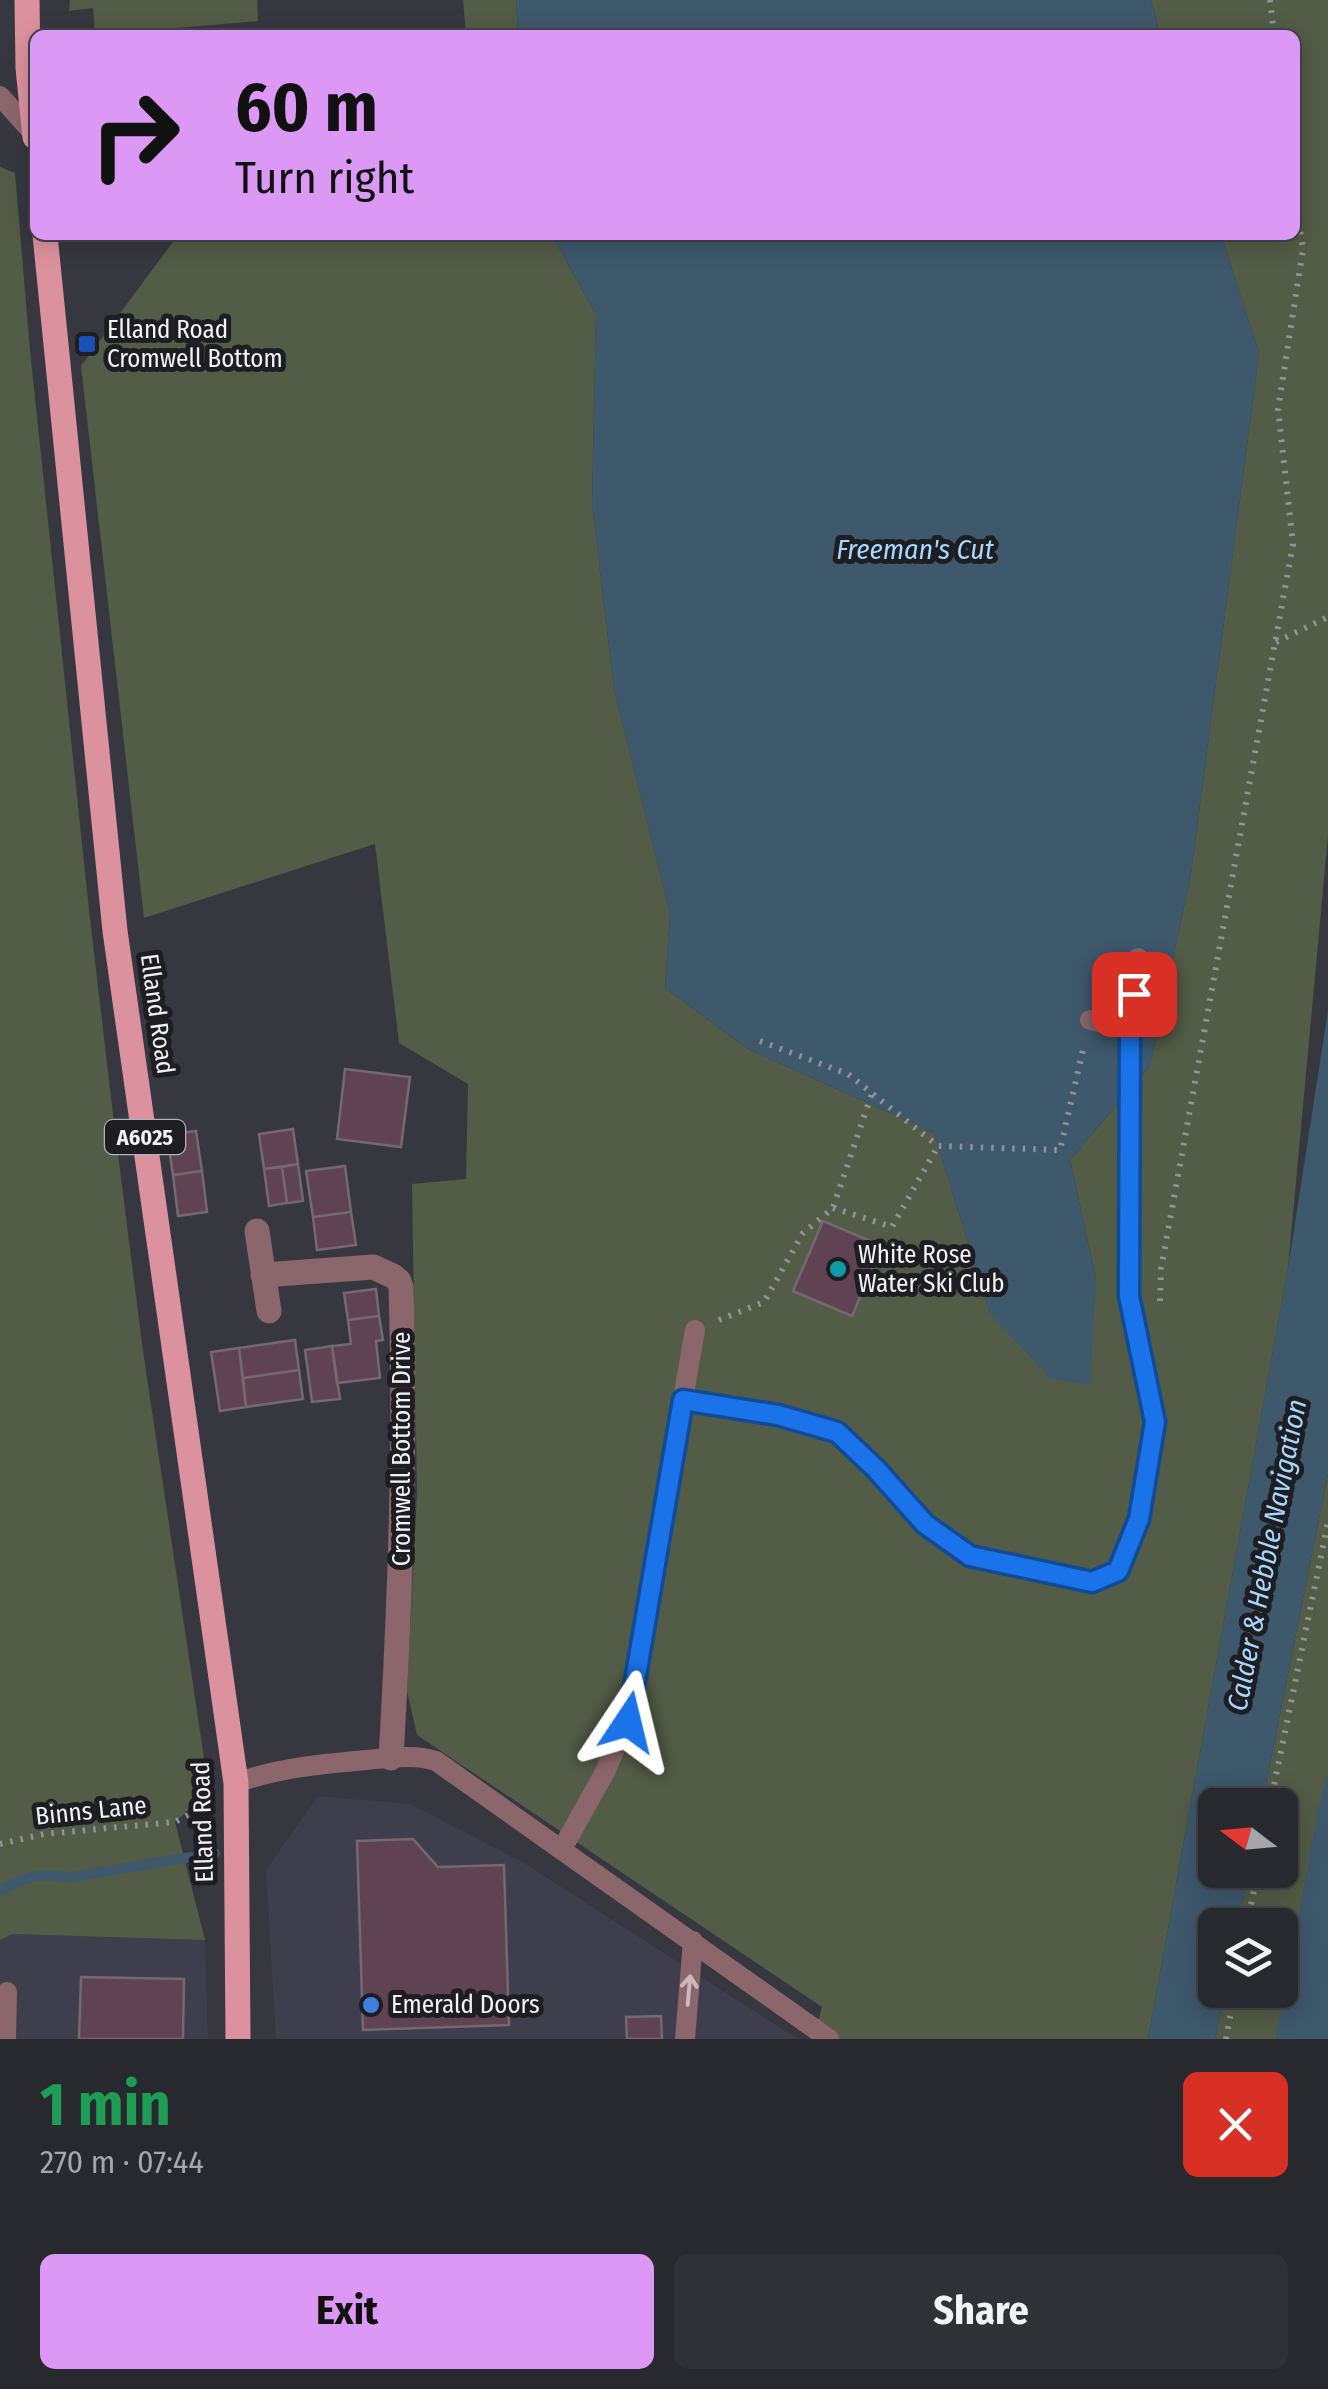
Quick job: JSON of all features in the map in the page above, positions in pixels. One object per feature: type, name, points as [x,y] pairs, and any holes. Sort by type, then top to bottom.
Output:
[{"type":"main road","points":[[27,0],[30,51]]},
{"type":"main road","name":"Elland Road","points":[[46,240],[116,930],[236,1783],[238,2039]]},
{"type":"street","points":[[258,1231],[269,1311]]},
{"type":"street","name":"Cromwell Bottom Drive","points":[[264,1275],[373,1267],[393,1276],[401,1288],[402,1572],[391,1758]]},
{"type":"lane","points":[[0,96],[30,130]]},
{"type":"lane","points":[[683,1400],[778,1415],[837,1432],[925,1524],[970,1556],[1092,1582],[1118,1571],[1139,1519],[1155,1422],[1129,1296],[1130,1029],[1138,958]]},
{"type":"lane","points":[[1090,1020],[1130,1029]]},
{"type":"lane","points":[[562,1849],[628,1722],[695,1330]]},
{"type":"lane","points":[[236,1783],[304,1766],[391,1758],[428,1758],[442,1764],[830,2039]]},
{"type":"lane","points":[[685,2039],[693,1941]]},
{"type":"lane","points":[[6,2039],[7,1992]]},
{"type":"path","points":[[1270,0],[1273,30]]},
{"type":"path","points":[[1160,1307],[1161,1269],[1293,544],[1278,409],[1303,250],[1300,230]]},
{"type":"path","points":[[1276,642],[1328,616]]},
{"type":"path","points":[[760,1040],[848,1074],[938,1146],[1060,1150],[1102,968]]},
{"type":"path","points":[[695,1330],[764,1302],[803,1233],[833,1208],[872,1092]]},
{"type":"path","points":[[833,1208],[892,1227],[938,1146]]},
{"type":"path","points":[[1273,1788],[1328,1522]]},
{"type":"path","name":"Binns Lane","points":[[0,1844],[44,1834],[175,1822],[206,1806],[236,1783]]},
{"type":"path","points":[[1226,2039],[1232,2008]]},
{"type":"shaded area","points":[[318,1796],[411,1804],[524,1863],[798,2039],[276,2039],[266,1870]]},
{"type":"shaded area","points":[[13,1934],[205,1940],[208,2039],[0,2039],[0,1940]]},
{"type":"green space","points":[[70,0],[257,0],[258,21],[153,30],[95,30],[93,8],[69,11]]},
{"type":"green space","points":[[463,0],[516,0],[518,30],[466,30]]},
{"type":"green space","points":[[1151,0],[1328,0],[1328,836],[1288,1268],[1148,2039],[813,2039],[822,2007],[417,1735],[407,1691],[417,1492],[412,1184],[466,1179],[468,1084],[399,1043],[375,844],[144,918],[81,366],[174,240],[555,240],[596,315],[592,503],[614,689],[670,913],[665,988],[748,1049],[934,1133],[990,1314],[1096,1279],[1070,1160],[1150,1066],[1191,874],[1259,353],[1223,240],[1300,240],[1300,30],[1159,30]]},
{"type":"green space","points":[[0,167],[15,173],[30,350],[114,1123],[143,1351],[209,1791],[175,1822],[205,1940],[13,1934],[0,1940]]},
{"type":"green space","points":[[1328,1473],[1328,2039],[1215,2039],[1221,2008],[1298,2008],[1298,1908],[1241,1908],[1245,1888],[1298,1888],[1298,1788],[1265,1788]]},
{"type":"water","points":[[516,0],[1151,0],[1159,30],[518,30]]},
{"type":"water","name":"Freeman's Cut","points":[[555,240],[1223,240],[1259,353],[1191,874],[1150,1066],[1070,1160],[1096,1279],[1090,1385],[1051,1379],[990,1314],[934,1133],[748,1049],[665,988],[670,913],[614,689],[592,503],[596,315]]},
{"type":"water","name":"Calder & Hebble Navigation","points":[[1328,1010],[1328,1473],[1265,1788],[1198,1788],[1198,1888],[1245,1888],[1241,1908],[1198,1908],[1198,2008],[1221,2008],[1215,2039],[1148,2039],[1288,1268]]},
{"type":"water","points":[[1328,1773],[1328,2039],[1276,2039],[1282,2008],[1298,2008],[1298,1919]]},
{"type":"building","points":[[345,1069],[410,1077],[401,1147],[337,1139]]},
{"type":"building","points":[[293,1129],[298,1164],[264,1169],[259,1134]]},
{"type":"building","points":[[196,1131],[202,1171],[173,1175],[167,1135]]},
{"type":"building","points":[[298,1164],[303,1201],[287,1203],[282,1167]]},
{"type":"building","points":[[345,1166],[351,1212],[313,1217],[306,1171]]},
{"type":"building","points":[[282,1167],[287,1203],[269,1206],[264,1169]]},
{"type":"building","points":[[202,1171],[207,1212],[178,1216],[173,1175]]},
{"type":"building","points":[[351,1212],[356,1245],[317,1250],[313,1217]]},
{"type":"building","name":"White Rose Water Ski Club","points":[[823,1221],[882,1246],[852,1316],[793,1291]]},
{"type":"building","points":[[376,1289],[379,1316],[348,1320],[344,1293]]},
{"type":"building","points":[[379,1316],[383,1340],[376,1341],[380,1378],[337,1383],[332,1346],[351,1344],[348,1320]]},
{"type":"building","points":[[295,1340],[299,1370],[243,1378],[239,1348]]},
{"type":"building","points":[[332,1346],[340,1399],[312,1402],[305,1350]]},
{"type":"building","points":[[239,1348],[246,1407],[220,1411],[211,1352]]},
{"type":"building","points":[[299,1370],[303,1399],[246,1407],[243,1378]]},
{"type":"building","points":[[413,1839],[438,1867],[504,1865],[509,2025],[363,2030],[357,1841]]},
{"type":"building","points":[[81,1977],[184,1979],[183,2039],[79,2039]]},
{"type":"building","points":[[661,2016],[662,2039],[627,2039],[626,2017]]},
{"type":"waterway","points":[[0,1891],[32,1877],[68,1878],[215,1853]]},
{"type":"place","name":"Elland Road Cromwell Bottom","points":[[87,344]]},
{"type":"place","name":"White Rose Water Ski Club","points":[[838,1269]]},
{"type":"place","name":"Emerald Doors","points":[[371,2005]]},
{"type":"route","points":[[628,1722],[683,1400],[778,1415],[837,1432],[925,1524],[970,1556],[1092,1582],[1118,1571],[1139,1519],[1155,1422],[1129,1296],[1130,1029],[1134,994]]}]
